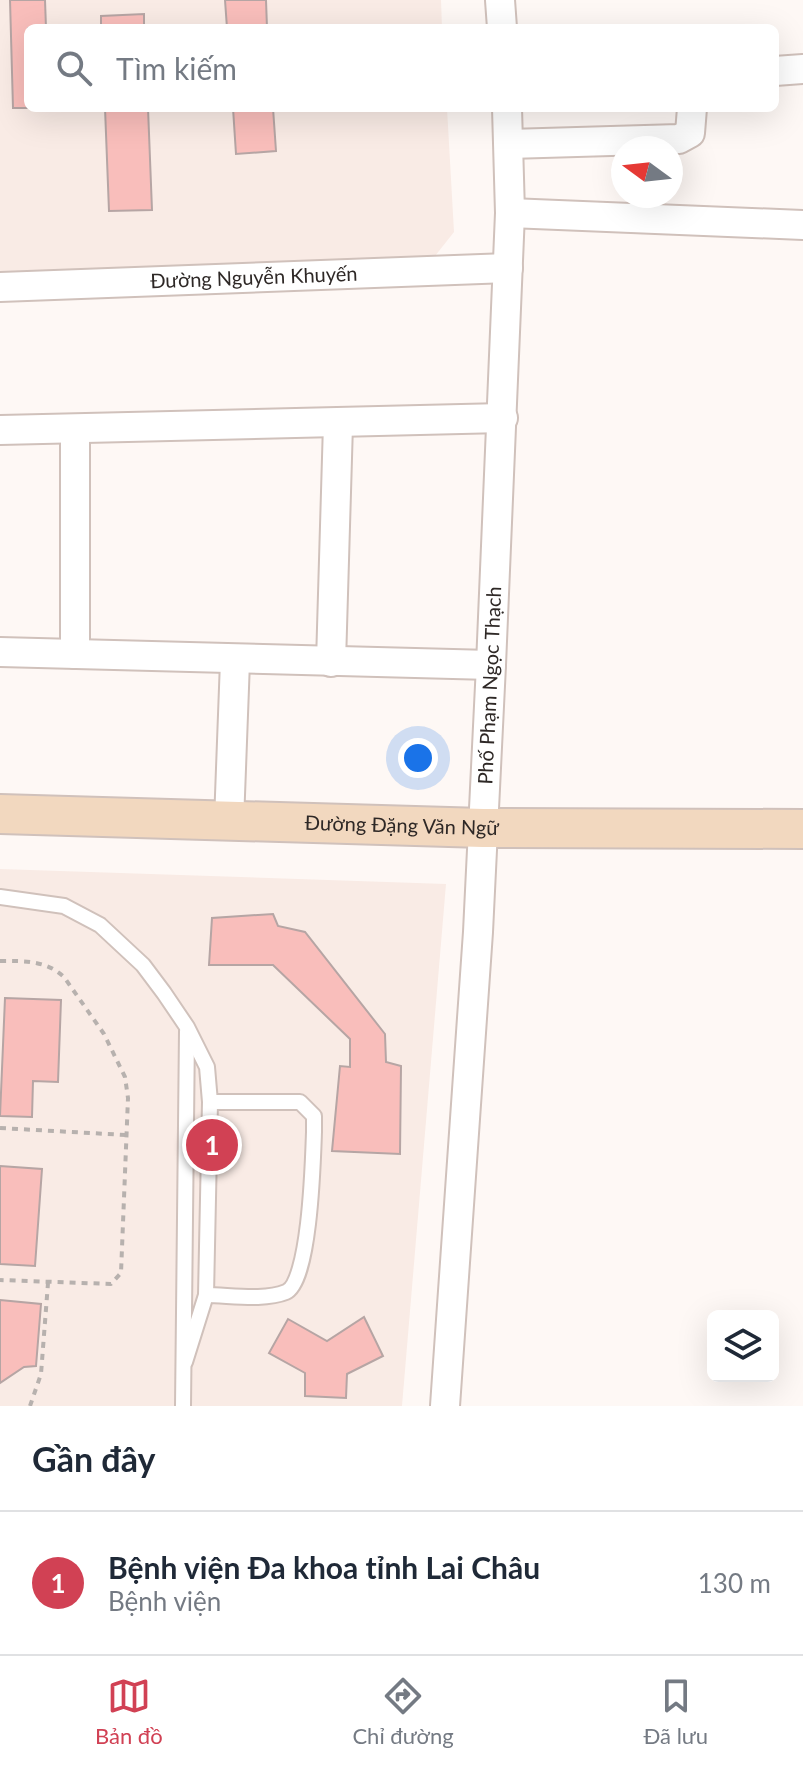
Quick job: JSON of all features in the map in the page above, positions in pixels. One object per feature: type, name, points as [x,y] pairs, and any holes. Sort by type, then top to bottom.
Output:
[{"type":"main road","name":"Đường Đặng Văn Ngữ","points":[[0,814],[483,828],[803,829]]},
{"type":"street","points":[[500,0],[502,24]]},
{"type":"street","points":[[779,71],[803,69]]},
{"type":"street","name":"Phố Phạm Ngọc Thạch","points":[[445,1406],[483,828],[503,418],[510,213],[507,112]]},
{"type":"street","points":[[509,144],[679,139],[690,133],[692,112]]},
{"type":"street","points":[[510,213],[803,225]]},
{"type":"street","name":"Đường Nguyễn Khuyến","points":[[0,287],[508,268]]},
{"type":"street","points":[[0,430],[503,418]]},
{"type":"street","points":[[331,662],[338,424]]},
{"type":"street","points":[[75,429],[75,654]]},
{"type":"street","points":[[0,652],[235,661],[491,665]]},
{"type":"street","points":[[229,822],[235,661]]},
{"type":"lane","points":[[0,897],[64,906],[100,925],[143,965],[187,1027],[207,1067],[210,1102],[206,1295],[185,1362]]},
{"type":"lane","points":[[183,1406],[187,1027]]},
{"type":"lane","points":[[206,1295],[275,1294],[293,1288],[299,1278],[306,1235],[314,1132],[314,1116],[300,1102],[210,1102]]},
{"type":"path","points":[[0,961],[53,968],[73,990],[110,1045],[125,1077],[126,1135],[121,1273],[117,1281],[111,1284],[0,1280]]},
{"type":"path","points":[[0,1128],[126,1135]]},
{"type":"path","points":[[30,1406],[41,1374],[48,1282]]},
{"type":"shaded area","points":[[0,0],[441,0],[442,24],[24,24],[24,112],[447,112],[454,232],[435,256],[0,281]]},
{"type":"shaded area","points":[[0,869],[446,884],[402,1406],[0,1406]]},
{"type":"building","points":[[10,0],[45,0],[46,24],[24,24],[24,108],[13,108]]},
{"type":"building","points":[[225,0],[266,0],[267,24],[227,24]]},
{"type":"building","points":[[144,14],[144,24],[101,24],[101,16]]},
{"type":"building","points":[[105,112],[148,112],[152,210],[109,211]]},
{"type":"building","points":[[233,112],[273,112],[276,151],[236,154]]},
{"type":"building","points":[[273,914],[278,926],[305,932],[385,1034],[386,1062],[401,1066],[400,1154],[332,1151],[340,1066],[350,1067],[350,1039],[273,965],[209,965],[212,918]]},
{"type":"building","points":[[5,998],[61,1000],[58,1082],[33,1081],[32,1117],[0,1116]]},
{"type":"building","points":[[0,1166],[42,1169],[35,1266],[0,1264]]},
{"type":"building","points":[[0,1300],[41,1304],[36,1366],[24,1367],[0,1383]]},
{"type":"building","points":[[364,1317],[383,1356],[347,1374],[346,1398],[305,1396],[305,1373],[269,1353],[288,1319],[327,1341]]},
{"type":"place","name":"Bệnh viện Đa khoa tỉnh Lai Châu","points":[[212,1145]]}]
